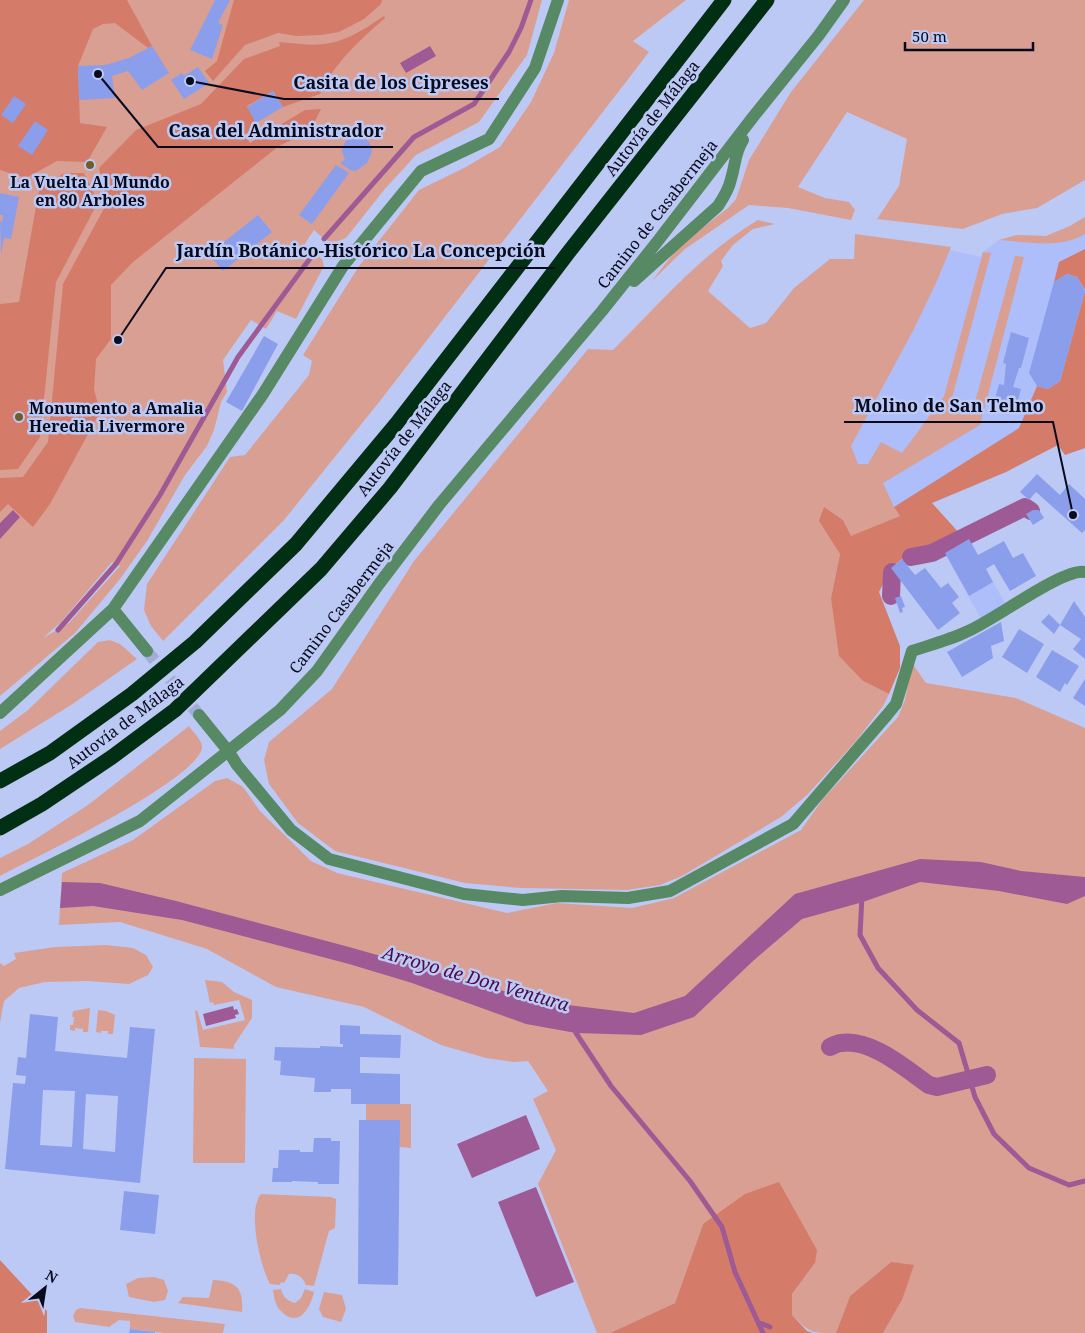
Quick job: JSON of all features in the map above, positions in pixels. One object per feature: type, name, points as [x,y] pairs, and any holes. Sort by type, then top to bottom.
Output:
[{"type":"highway","name":"Autovía de Málaga","points":[[0,781],[50,753],[132,694],[195,642],[296,544],[397,423],[724,0]]},
{"type":"highway","name":"Autovía de Málaga","points":[[0,828],[42,804],[175,710],[322,569],[390,488],[568,253],[767,0]]},
{"type":"street","points":[[2,711],[113,609],[263,394],[343,266],[421,171],[489,139],[535,68],[558,0]]},
{"type":"street","points":[[757,112],[819,36],[844,0]]},
{"type":"street","name":"Camino de Casabermeja","points":[[602,311],[718,206],[727,192],[732,179],[736,152],[759,116],[757,112]]},
{"type":"street","name":"Camino de Casabermeja","points":[[602,311],[757,112]]},
{"type":"street","name":"Camino Casabermeja","points":[[0,890],[140,822],[280,710],[317,671],[379,584],[439,505],[602,311]]},
{"type":"street","points":[[200,715],[237,765],[291,830],[329,859],[464,894],[523,900],[562,896],[628,898],[670,891],[793,824],[896,704],[912,651],[967,632],[1050,584],[1080,571],[1085,572]]},
{"type":"street","points":[[113,609],[147,651]]},
{"type":"shaded area","points":[[0,0],[542,0],[527,55],[479,122],[416,155],[384,190],[346,238],[333,243],[324,239],[314,230],[304,245],[322,259],[324,266],[296,319],[277,311],[266,329],[251,320],[223,360],[227,392],[221,402],[214,430],[207,446],[185,475],[147,541],[120,579],[75,633],[0,696]],"holes":[[[112,562],[120,566],[69,623],[43,638],[61,622]]]},
{"type":"shaded area","points":[[0,0],[127,0],[152,46],[148,48],[115,23],[103,24],[93,29],[78,66],[80,123],[107,127],[87,162],[57,161],[26,178],[0,170]]},
{"type":"shaded area","points":[[234,0],[382,0],[381,4],[364,19],[339,32],[297,36],[278,33],[245,45],[213,81],[205,71],[217,61]]},
{"type":"shaded area","points":[[569,0],[686,0],[633,41],[649,52],[380,401],[284,520],[163,641],[151,626],[144,610],[147,584],[230,457],[245,455],[309,375],[312,361],[303,355],[359,266],[419,190],[464,168],[500,147],[531,102],[554,53]]},
{"type":"shaded area","points":[[864,0],[1085,0],[1085,180],[1037,208],[1002,214],[963,229],[877,219],[899,186],[907,139],[847,112],[798,187],[825,198],[849,202],[855,210],[851,220],[788,208],[749,205],[685,249],[651,282],[680,245],[728,208],[736,199],[749,160],[791,92]]},
{"type":"shaded area","points":[[384,16],[385,18],[340,62],[320,94],[283,107],[273,91],[247,106],[258,126],[245,135],[250,143],[305,110],[321,109],[310,131],[279,146],[133,262],[111,285],[111,339],[96,359],[94,389],[100,412],[50,504],[33,527],[8,504],[0,512],[0,478],[23,477],[48,442],[63,284],[107,203],[99,168],[136,130],[201,104],[244,59],[280,46],[279,42],[312,45],[331,43],[355,34]]},
{"type":"shaded area","points":[[430,46],[436,56],[406,73],[400,63]]},
{"type":"shaded area","points":[[64,173],[84,173],[98,202],[56,282],[40,437],[18,469],[0,470],[0,304],[19,302],[39,190]]},
{"type":"shaded area","points":[[1085,217],[1085,448],[1065,455],[1058,445],[1006,472],[851,537],[843,520],[851,446],[914,329],[950,250],[981,257],[983,252],[999,240],[1017,235],[1046,236],[1070,226]]},
{"type":"shaded area","points":[[1085,217],[1085,234],[1065,242],[1032,243],[999,240],[1017,235],[1046,236],[1070,226]]},
{"type":"shaded area","points":[[758,220],[775,224],[753,229],[733,245],[721,261],[723,266],[708,291],[750,328],[766,323],[794,288],[830,259],[854,259],[855,234],[951,247],[914,329],[851,446],[858,464],[868,464],[881,442],[902,453],[944,396],[983,252],[991,253],[952,398],[975,402],[1015,256],[1024,257],[980,425],[883,483],[900,516],[851,537],[843,520],[825,508],[820,521],[840,554],[831,598],[863,681],[889,694],[883,706],[856,741],[807,795],[781,817],[682,876],[660,885],[627,890],[520,888],[465,883],[335,851],[298,823],[269,784],[264,760],[269,742],[332,689],[414,561],[588,349],[613,350],[682,280],[718,248]]},
{"type":"shaded area","points":[[1085,249],[1085,290],[1077,277],[1067,274],[1054,282],[1059,262]]},
{"type":"shaded area","points":[[1085,291],[1085,448],[1065,455],[1058,445],[1006,472],[932,503],[961,535],[932,549],[908,554],[891,568],[879,592],[900,646],[900,668],[889,694],[863,681],[839,656],[831,598],[840,554],[819,521],[824,507],[843,520],[851,536],[900,516],[894,507],[1019,428],[1037,386],[1048,389],[1060,381]]},
{"type":"shaded area","points":[[13,510],[20,517],[0,539],[0,523]]},
{"type":"shaded area","points":[[969,539],[1005,603],[981,619],[945,553]]},
{"type":"shaded area","points":[[110,640],[120,644],[137,659],[71,705],[0,749],[0,731],[28,710],[98,642]]},
{"type":"shaded area","points":[[912,663],[926,683],[1016,698],[1085,728],[1085,1333],[883,1333],[902,1300],[891,1262],[850,1296],[836,1333],[811,1331],[792,1315],[792,1294],[815,1263],[703,1224],[675,1303],[610,1333],[597,1333],[538,1184],[556,1150],[533,1099],[548,1091],[528,1061],[514,1062],[486,1058],[441,1045],[364,1007],[276,987],[207,949],[120,922],[59,925],[62,873],[133,840],[215,781],[227,778],[243,787],[260,811],[311,861],[337,873],[507,913],[557,903],[632,908],[674,898],[801,830],[823,799],[898,717],[905,700]]},
{"type":"shaded area","points":[[189,726],[202,745],[202,748],[193,762],[173,779],[112,818],[0,876],[0,858],[28,844],[88,805]]},
{"type":"shaded area","points":[[920,859],[981,862],[1021,871],[1085,877],[1085,896],[1067,904],[999,891],[920,882],[863,902],[802,919],[753,961],[694,1017],[641,1035],[576,1033],[526,1024],[412,983],[349,964],[182,920],[93,906],[60,908],[62,882],[100,883],[349,947],[543,1002],[634,1013],[685,996],[795,894]]},
{"type":"shaded area","points":[[106,945],[133,948],[146,955],[153,967],[148,975],[129,984],[88,981],[45,982],[19,988],[4,1001],[0,1023],[0,963],[4,966],[16,959],[14,953],[55,947]]},
{"type":"shaded area","points":[[205,980],[222,982],[234,992],[252,1000],[252,1018],[234,1045],[234,1049],[200,1047],[195,1011],[197,1010],[203,1030],[245,1020],[239,1000],[214,1005],[213,1002],[210,1003]]},
{"type":"shaded area","points":[[233,1006],[234,1010],[237,1009],[239,1014],[235,1015],[236,1018],[206,1026],[203,1014]]},
{"type":"shaded area","points":[[90,1008],[88,1032],[75,1028],[75,1031],[70,1030],[70,1025],[73,1025],[73,1011]]},
{"type":"shaded area","points":[[98,1010],[115,1015],[113,1034],[108,1034],[108,1031],[96,1032]]},
{"type":"shaded area","points":[[194,1058],[246,1059],[245,1163],[193,1163]]},
{"type":"shaded area","points":[[366,1104],[411,1104],[411,1148],[400,1147],[366,1120]]},
{"type":"shaded area","points":[[526,1115],[540,1149],[472,1178],[457,1144]]},
{"type":"shaded area","points":[[779,1182],[817,1250],[815,1263],[792,1294],[792,1315],[807,1331],[813,1333],[610,1333],[675,1303],[703,1224],[745,1194]]},
{"type":"shaded area","points":[[536,1187],[574,1282],[536,1297],[498,1202]]},
{"type":"shaded area","points":[[261,1194],[331,1197],[336,1199],[335,1228],[329,1231],[314,1286],[306,1285],[295,1274],[289,1274],[284,1283],[281,1282],[280,1285],[270,1284],[262,1265],[256,1238],[255,1212]]},
{"type":"shaded area","points":[[0,1260],[47,1311],[47,1333],[0,1333]]},
{"type":"shaded area","points":[[891,1262],[914,1265],[902,1300],[883,1333],[836,1333],[850,1296]]},
{"type":"shaded area","points":[[154,1277],[164,1280],[168,1291],[165,1300],[154,1302],[129,1297],[126,1284],[138,1278]]},
{"type":"shaded area","points":[[213,1280],[228,1282],[237,1287],[242,1297],[242,1312],[178,1303],[183,1297],[209,1298]]},
{"type":"shaded area","points":[[281,1289],[286,1298],[295,1303],[301,1298],[305,1289],[314,1292],[306,1311],[302,1315],[292,1318],[279,1309],[273,1290]]},
{"type":"shaded area","points":[[324,1292],[342,1295],[346,1309],[341,1322],[323,1317],[319,1309]]},
{"type":"shaded area","points":[[80,1308],[225,1324],[223,1333],[164,1333],[130,1329],[130,1321],[119,1320],[109,1327],[75,1322],[73,1316],[76,1310]]},
{"type":"building","points":[[215,0],[230,0],[218,23],[223,25],[212,59],[190,50]]},
{"type":"building","points":[[152,46],[169,73],[142,90],[128,71],[112,76],[115,98],[79,100],[78,66],[105,65],[129,58]]},
{"type":"building","points":[[198,67],[209,83],[184,99],[171,80],[182,73],[184,76]]},
{"type":"building","points":[[273,91],[283,107],[256,123],[247,107]]},
{"type":"building","points":[[14,96],[26,104],[13,123],[1,115]]},
{"type":"building","points":[[35,121],[48,130],[32,155],[18,146]]},
{"type":"building","points":[[357,136],[368,141],[372,152],[367,163],[356,171],[350,170],[340,163],[345,160],[342,151],[346,141]]},
{"type":"building","points":[[336,165],[349,173],[312,224],[299,215]]},
{"type":"building","points":[[0,193],[19,197],[11,239],[4,238],[1,255],[0,221],[2,222],[3,215],[0,215]]},
{"type":"building","points":[[258,215],[272,232],[223,271],[209,254]]},
{"type":"building","points":[[1066,274],[1077,277],[1085,291],[1060,381],[1048,389],[1037,386],[1029,373],[1054,282]]},
{"type":"building","points":[[1011,332],[1029,338],[1021,368],[1019,368],[1013,387],[1021,389],[1016,408],[994,403],[999,384],[1004,385],[1006,364],[1003,363]]},
{"type":"building","points":[[264,336],[278,344],[242,411],[226,402]]},
{"type":"building","points":[[1037,474],[1060,495],[1069,484],[1085,499],[1085,530],[1082,533],[1036,492],[1029,500],[1020,492]]},
{"type":"building","points":[[1033,510],[1039,510],[1044,518],[1033,525],[1026,514]]},
{"type":"building","points":[[969,539],[978,555],[1004,541],[1013,558],[1023,553],[1036,576],[1010,591],[994,564],[986,569],[993,582],[969,596],[945,553]]},
{"type":"building","points":[[902,559],[915,575],[925,568],[941,588],[948,583],[959,597],[952,603],[960,613],[938,630],[891,568]]},
{"type":"building","points":[[901,596],[905,607],[902,608],[903,612],[900,613],[895,598]]},
{"type":"building","points":[[1074,601],[1085,617],[1085,659],[1073,649],[1081,639],[1060,625]]},
{"type":"building","points":[[1049,614],[1060,625],[1054,634],[1041,622]]},
{"type":"building","points":[[1001,622],[1004,641],[991,646],[993,658],[962,677],[947,652]]},
{"type":"building","points":[[1019,629],[1044,644],[1027,673],[1002,657]]},
{"type":"building","points":[[1052,650],[1079,666],[1067,685],[1065,683],[1060,692],[1036,677]]},
{"type":"building","points":[[1085,679],[1085,706],[1073,698]]},
{"type":"building","points":[[30,1014],[58,1017],[55,1051],[127,1058],[130,1027],[155,1029],[140,1183],[5,1169],[13,1083],[25,1084],[26,1076],[16,1075],[18,1057],[26,1058]],"holes":[[[43,1090],[75,1091],[72,1147],[40,1145]],[[86,1094],[118,1096],[115,1152],[83,1149]]]},
{"type":"building","points":[[340,1025],[360,1026],[360,1034],[401,1035],[400,1058],[360,1057],[360,1073],[400,1074],[400,1104],[351,1104],[351,1089],[331,1089],[331,1092],[314,1092],[315,1078],[280,1075],[281,1061],[274,1060],[275,1047],[343,1047],[343,1044],[340,1044]]},
{"type":"building","points":[[359,1120],[400,1120],[398,1285],[358,1284]]},
{"type":"building","points":[[314,1138],[331,1138],[331,1141],[340,1141],[339,1184],[292,1181],[272,1182],[273,1168],[278,1168],[279,1150],[313,1152]]},
{"type":"building","points":[[124,1191],[159,1195],[155,1234],[120,1230]]},
{"type":"building","points":[[130,1329],[155,1332],[155,1333],[129,1333]]},
{"type":"waterway","points":[[324,239],[414,137],[474,104],[509,52],[521,28],[531,0]]},
{"type":"waterway","points":[[58,630],[116,564],[160,495],[238,357],[314,253]]},
{"type":"waterway","points":[[911,557],[932,553],[1025,507],[1031,511]]},
{"type":"waterway","points":[[891,596],[892,572]]},
{"type":"waterway","points":[[862,896],[860,935],[878,968],[917,1010],[959,1043],[975,1097],[994,1134],[1029,1168],[1069,1185],[1085,1181]]},
{"type":"waterway","points":[[575,1028],[576,1033],[611,1086],[690,1181],[722,1227],[735,1272],[763,1333]]},
{"type":"waterway","points":[[830,1047],[841,1043],[864,1045],[888,1056],[929,1085],[937,1087],[987,1075]]},
{"type":"waterway","points":[[760,1323],[770,1327]]},
{"type":"tunnel","points":[[147,651],[199,715]]},
{"type":"place","name":"Casa del Administrador","points":[[98,74]]},
{"type":"place","name":"Casita de los Cipreses","points":[[190,81]]},
{"type":"place","name":"La Vuelta Al Mundo en 80 Arboles","points":[[90,165]]},
{"type":"place","name":"Jardín Botánico-Histórico La Concepción","points":[[118,340]]},
{"type":"place","name":"Monumento a Amalia Heredia Livermore","points":[[19,417]]},
{"type":"place","name":"Molino de San Telmo","points":[[1073,515]]},
{"type":"water label","name":"Arroyo de Don Ventura","points":[[476,978]]}]
